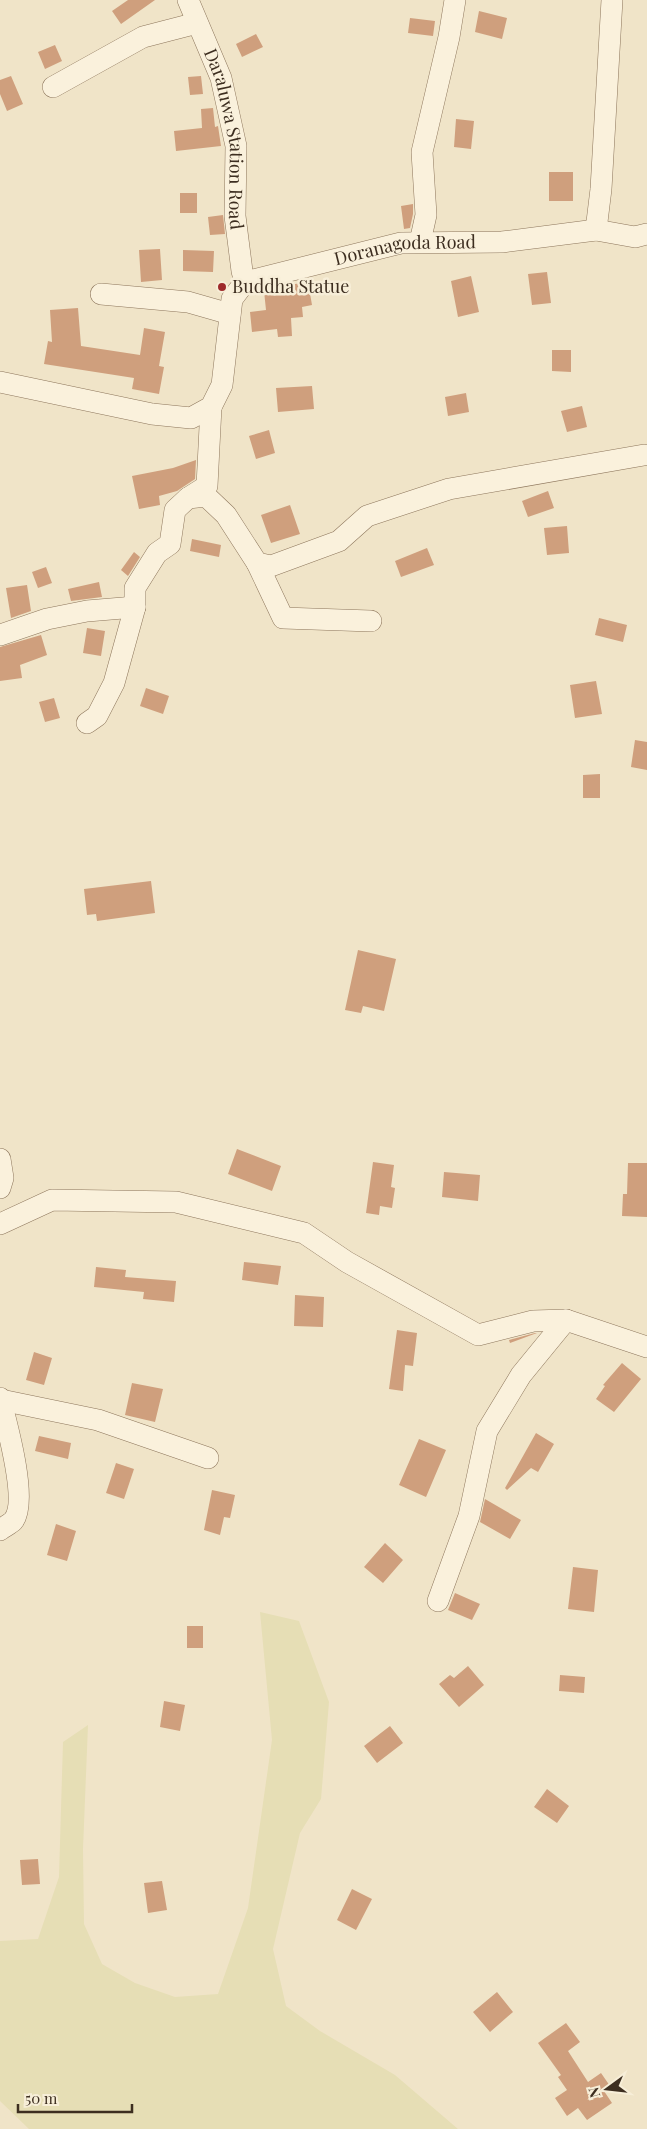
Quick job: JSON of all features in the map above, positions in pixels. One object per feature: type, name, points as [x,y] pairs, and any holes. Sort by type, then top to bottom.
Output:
[{"type":"street","name":"Daraluwa Station Road","points":[[188,0],[221,78],[236,146],[235,216],[245,282]]},
{"type":"street","points":[[420,242],[426,215],[422,152],[449,37],[455,0]]},
{"type":"street","points":[[596,230],[601,189],[612,0]]},
{"type":"street","points":[[53,87],[143,37],[197,23]]},
{"type":"street","name":"Doranagoda Road","points":[[245,282],[401,242],[502,242],[596,230],[635,236],[647,234]]},
{"type":"street","points":[[87,723],[97,716],[114,683],[135,607],[136,588],[157,553],[170,544],[175,510],[188,498],[208,486],[211,407],[222,385],[232,299],[245,282]]},
{"type":"street","points":[[101,294],[188,302],[230,314]]},
{"type":"street","points":[[0,382],[152,414],[191,418],[211,407]]},
{"type":"street","points":[[257,563],[270,566],[339,541],[368,516],[448,489],[644,455]]},
{"type":"street","points":[[188,498],[206,496],[226,515],[257,563],[283,618],[371,621]]},
{"type":"street","points":[[0,635],[47,619],[87,612],[135,607]]},
{"type":"street","points":[[0,1159],[3,1178],[0,1188]]},
{"type":"street","points":[[0,1224],[52,1200],[176,1202],[304,1233],[347,1262],[478,1335],[534,1321],[566,1320],[647,1347]]},
{"type":"street","points":[[438,1601],[470,1516],[487,1431],[521,1376],[566,1320]]},
{"type":"street","points":[[0,1530],[14,1520],[20,1503],[15,1460],[0,1399],[98,1420],[208,1458]]},
{"type":"shaded area","points":[[260,1612],[299,1621],[329,1702],[321,1799],[300,1833],[273,1949],[286,2006],[320,2031],[395,2075],[458,2129],[29,2129],[0,2101],[0,1941],[38,1939],[59,1877],[63,1742],[88,1725],[83,1849],[84,1924],[102,1964],[135,1983],[175,1997],[218,1994],[248,1908],[272,1740]]},
{"type":"building","points":[[128,0],[155,0],[121,24],[112,11]]},
{"type":"building","points":[[479,11],[507,18],[502,39],[475,32]]},
{"type":"building","points":[[410,18],[435,21],[433,36],[408,33]]},
{"type":"building","points":[[256,34],[263,47],[242,57],[236,44]]},
{"type":"building","points":[[55,45],[62,61],[45,69],[38,52]]},
{"type":"building","points":[[11,76],[23,104],[7,111],[0,94],[0,80]]},
{"type":"building","points":[[201,76],[203,94],[190,95],[188,77]]},
{"type":"building","points":[[213,108],[215,127],[218,126],[221,146],[176,151],[174,131],[202,128],[201,109]]},
{"type":"building","points":[[456,119],[474,121],[471,149],[454,147]]},
{"type":"building","points":[[549,172],[573,172],[573,201],[549,201]]},
{"type":"building","points":[[180,193],[197,193],[197,213],[180,213]]},
{"type":"building","points":[[413,204],[410,228],[404,229],[401,206]]},
{"type":"building","points":[[223,215],[225,234],[210,235],[208,217]]},
{"type":"building","points":[[160,249],[162,280],[141,282],[139,250]]},
{"type":"building","points":[[183,250],[214,251],[213,272],[183,271]]},
{"type":"building","points":[[547,272],[551,303],[532,305],[528,274]]},
{"type":"building","points":[[471,276],[479,312],[458,317],[451,281]]},
{"type":"building","points":[[308,282],[312,305],[302,307],[303,317],[291,318],[292,336],[278,337],[277,329],[252,332],[250,312],[266,310],[264,291],[290,288],[289,285]]},
{"type":"building","points":[[78,308],[81,346],[140,355],[144,328],[165,332],[159,366],[164,367],[159,394],[132,389],[134,378],[44,364],[48,341],[52,342],[50,310]]},
{"type":"building","points":[[552,350],[571,350],[571,372],[552,371]]},
{"type":"building","points":[[312,386],[314,409],[278,412],[276,388]]},
{"type":"building","points":[[466,393],[469,412],[448,416],[445,397]]},
{"type":"building","points":[[582,406],[587,427],[567,432],[561,411]]},
{"type":"building","points":[[269,430],[275,453],[256,459],[249,436]]},
{"type":"building","points":[[196,460],[195,479],[177,491],[159,496],[160,505],[139,509],[132,476],[173,468]]},
{"type":"building","points":[[548,491],[554,508],[528,517],[522,501]]},
{"type":"building","points":[[290,505],[300,534],[271,543],[261,515]]},
{"type":"building","points":[[567,526],[569,553],[547,555],[544,528]]},
{"type":"building","points":[[192,539],[221,545],[219,557],[190,551]]},
{"type":"building","points":[[427,548],[434,565],[401,577],[395,561]]},
{"type":"building","points":[[134,552],[140,557],[128,576],[121,570]]},
{"type":"building","points":[[46,567],[52,583],[38,588],[32,572]]},
{"type":"building","points":[[99,582],[102,597],[71,601],[68,589]]},
{"type":"building","points":[[27,585],[31,611],[11,618],[6,588]]},
{"type":"building","points":[[599,618],[627,625],[623,642],[595,635]]},
{"type":"building","points":[[87,628],[105,631],[101,656],[83,653]]},
{"type":"building","points":[[41,635],[47,655],[20,665],[22,678],[0,681],[0,647]]},
{"type":"building","points":[[596,681],[602,714],[575,718],[570,685]]},
{"type":"building","points":[[146,688],[169,696],[163,714],[140,706]]},
{"type":"building","points":[[54,698],[60,718],[45,722],[39,702]]},
{"type":"building","points":[[635,740],[647,742],[647,770],[631,767]]},
{"type":"building","points":[[600,774],[600,798],[583,798],[583,775]]},
{"type":"building","points":[[151,881],[155,913],[97,921],[96,914],[87,915],[84,889]]},
{"type":"building","points":[[358,950],[396,959],[384,1011],[363,1006],[361,1013],[345,1010]]},
{"type":"building","points":[[237,1149],[281,1166],[272,1191],[228,1174]]},
{"type":"building","points":[[373,1162],[394,1165],[391,1187],[395,1188],[392,1208],[380,1206],[379,1215],[366,1213]]},
{"type":"building","points":[[628,1163],[647,1163],[647,1217],[622,1216],[623,1194],[627,1194]]},
{"type":"building","points":[[444,1172],[480,1175],[478,1201],[442,1197]]},
{"type":"building","points":[[244,1262],[281,1266],[278,1285],[242,1280]]},
{"type":"building","points":[[96,1267],[126,1270],[125,1277],[176,1281],[174,1302],[143,1299],[144,1292],[94,1287]]},
{"type":"building","points":[[295,1295],[324,1297],[323,1327],[294,1326]]},
{"type":"building","points":[[397,1330],[417,1333],[413,1366],[405,1365],[403,1391],[389,1389]]},
{"type":"building","points":[[535,1333],[537,1333],[510,1343],[509,1340]]},
{"type":"building","points":[[34,1352],[52,1358],[44,1385],[26,1380]]},
{"type":"building","points":[[622,1363],[641,1379],[614,1412],[596,1399],[605,1386],[603,1385]]},
{"type":"building","points":[[132,1383],[163,1389],[155,1422],[125,1415]]},
{"type":"building","points":[[536,1433],[554,1444],[538,1472],[531,1468],[507,1490],[505,1488]]},
{"type":"building","points":[[39,1436],[71,1443],[68,1459],[35,1451]]},
{"type":"building","points":[[419,1439],[446,1450],[426,1497],[399,1485]]},
{"type":"building","points":[[116,1463],[134,1469],[124,1499],[106,1493]]},
{"type":"building","points":[[212,1490],[235,1495],[230,1518],[224,1517],[220,1535],[204,1530]]},
{"type":"building","points":[[485,1499],[521,1520],[510,1539],[480,1522]]},
{"type":"building","points":[[56,1524],[76,1531],[67,1561],[47,1555]]},
{"type":"building","points":[[385,1543],[403,1560],[383,1583],[364,1567]]},
{"type":"building","points":[[573,1567],[598,1570],[594,1612],[568,1609]]},
{"type":"building","points":[[455,1593],[480,1604],[472,1620],[448,1610]]},
{"type":"building","points":[[187,1626],[203,1626],[203,1648],[187,1648]]},
{"type":"building","points":[[468,1666],[484,1685],[459,1707],[439,1684],[450,1675],[454,1678]]},
{"type":"building","points":[[560,1675],[585,1677],[584,1693],[559,1691]]},
{"type":"building","points":[[164,1701],[185,1705],[180,1731],[160,1727]]},
{"type":"building","points":[[390,1726],[403,1743],[377,1763],[364,1746]]},
{"type":"building","points":[[547,1789],[569,1806],[557,1823],[534,1807]]},
{"type":"building","points":[[38,1859],[40,1884],[22,1885],[20,1860]]},
{"type":"building","points":[[162,1881],[167,1910],[148,1913],[144,1883]]},
{"type":"building","points":[[352,1889],[372,1899],[356,1930],[337,1920]]},
{"type":"building","points":[[497,1992],[513,2012],[490,2032],[473,2012]]},
{"type":"building","points":[[566,2023],[580,2042],[568,2051],[588,2082],[601,2073],[610,2086],[604,2091],[612,2103],[587,2120],[578,2108],[567,2116],[555,2098],[567,2090],[558,2077],[561,2075],[538,2043]]},
{"type":"place","name":"Buddha Statue","points":[[222,287]]}]
